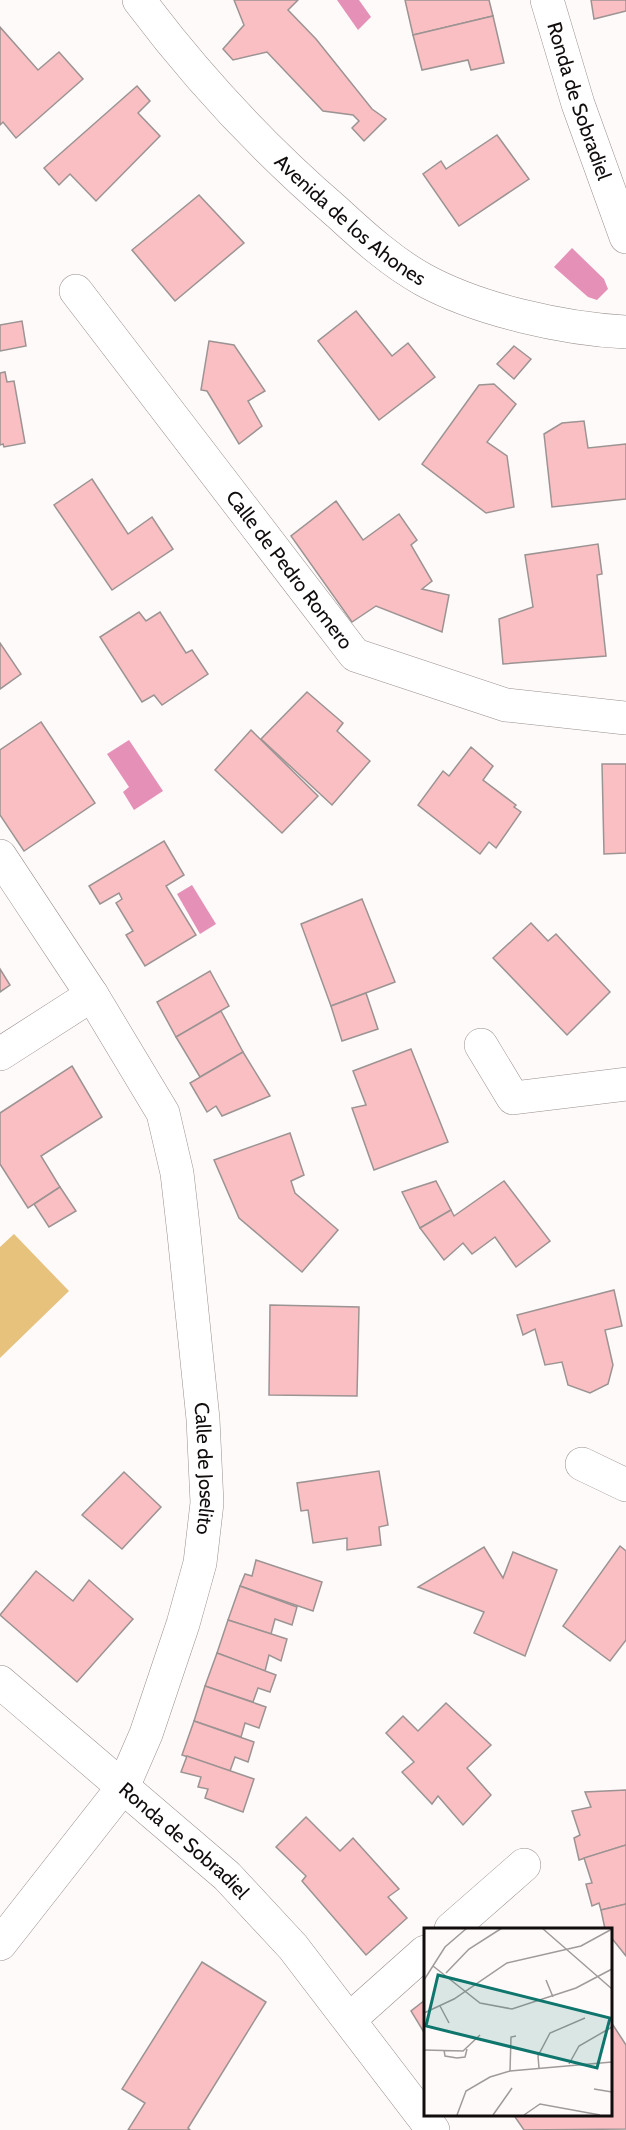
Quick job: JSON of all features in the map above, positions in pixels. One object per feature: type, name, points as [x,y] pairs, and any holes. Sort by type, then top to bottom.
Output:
[{"type":"street","name":"Avenida de los Ahones","points":[[139,0],[168,39],[294,175],[371,243],[424,280],[495,311],[626,332]]},
{"type":"street","name":"Ronda de Sobradiel","points":[[548,0],[578,104],[626,237]]},
{"type":"street","name":"Calle de Pedro Romero","points":[[76,291],[355,655],[506,705],[626,718]]},
{"type":"street","name":"Calle de Joselito","points":[[0,856],[92,995],[163,1113],[177,1173],[203,1419],[207,1503],[200,1563],[183,1624],[146,1734],[123,1787],[0,1944]]},
{"type":"street","points":[[0,1054],[92,995]]},
{"type":"street","points":[[481,1045],[513,1098],[626,1084]]},
{"type":"street","points":[[582,1464],[626,1485]]},
{"type":"street","name":"Ronda de Sobradiel","points":[[0,1682],[227,1876],[293,1947],[434,2130]]},
{"type":"street","points":[[452,1928],[524,1865]]},
{"type":"street","points":[[350,2019],[424,1953]]},
{"type":"shaded area","points":[[337,0],[359,0],[371,17],[358,30]]},
{"type":"shaded area","points":[[572,248],[604,279],[608,289],[597,300],[588,297],[554,267]]},
{"type":"shaded area","points":[[129,740],[163,791],[134,810],[123,792],[129,787],[107,754]]},
{"type":"shaded area","points":[[192,885],[216,924],[200,934],[177,894]]},
{"type":"shaded area","points":[[14,1234],[69,1291],[0,1358],[0,1247]]},
{"type":"building","points":[[234,0],[298,0],[288,10],[316,39],[372,109],[386,119],[364,141],[352,128],[359,121],[353,115],[323,111],[267,52],[233,60],[223,49],[244,25]]},
{"type":"building","points":[[405,0],[489,0],[493,16],[413,35]]},
{"type":"building","points":[[591,0],[626,0],[626,11],[594,19]]},
{"type":"building","points":[[493,16],[504,63],[471,70],[468,60],[422,70],[413,35]]},
{"type":"building","points":[[0,27],[38,70],[59,52],[83,79],[16,138],[3,122],[0,125]]},
{"type":"building","points":[[137,86],[150,101],[138,113],[160,136],[96,201],[70,174],[59,185],[44,168]]},
{"type":"building","points":[[497,135],[529,179],[459,226],[423,174],[441,161],[446,169]]},
{"type":"building","points":[[199,195],[244,243],[175,301],[132,250]]},
{"type":"building","points":[[356,311],[392,356],[408,343],[435,377],[379,420],[318,341]]},
{"type":"building","points":[[22,321],[26,346],[0,351],[0,325]]},
{"type":"building","points":[[209,341],[234,345],[265,391],[248,401],[262,426],[239,444],[207,391],[201,390]]},
{"type":"building","points":[[514,346],[531,359],[514,379],[497,364]]},
{"type":"building","points":[[5,372],[7,382],[14,381],[25,443],[4,447],[3,444],[0,445],[0,373]]},
{"type":"building","points":[[494,384],[516,404],[487,442],[507,456],[514,507],[486,513],[422,464],[479,385]]},
{"type":"building","points":[[584,421],[588,448],[626,444],[626,499],[552,507],[544,434],[562,423]]},
{"type":"building","points":[[92,479],[128,534],[152,517],[173,549],[112,590],[54,505]]},
{"type":"building","points":[[336,501],[363,540],[399,514],[417,540],[411,545],[432,581],[422,589],[449,595],[442,632],[376,606],[352,622],[291,536]]},
{"type":"building","points":[[598,544],[602,574],[597,575],[606,656],[503,664],[499,619],[533,607],[525,555]]},
{"type":"building","points":[[139,612],[146,621],[160,612],[186,653],[192,650],[208,674],[162,705],[154,695],[142,702],[100,637]]},
{"type":"building","points":[[0,643],[21,674],[0,689]]},
{"type":"building","points":[[307,692],[343,723],[337,731],[370,761],[332,805],[261,739]]},
{"type":"building","points":[[41,722],[95,803],[24,851],[0,815],[0,750]]},
{"type":"building","points":[[251,730],[318,796],[282,833],[215,770]]},
{"type":"building","points":[[471,747],[493,766],[483,780],[516,805],[514,807],[521,812],[496,848],[489,842],[480,854],[418,805],[443,771],[449,776]]},
{"type":"building","points":[[602,764],[626,764],[626,853],[604,854]]},
{"type":"building","points":[[164,841],[184,875],[166,886],[196,935],[145,966],[126,935],[133,931],[116,903],[122,899],[119,893],[100,904],[89,886]]},
{"type":"building","points":[[362,899],[395,982],[331,1006],[301,924]]},
{"type":"building","points":[[531,923],[548,941],[556,934],[610,992],[567,1035],[493,958]]},
{"type":"building","points":[[0,969],[10,985],[0,992]]},
{"type":"building","points":[[210,971],[229,1006],[176,1037],[157,1002]]},
{"type":"building","points":[[366,993],[378,1029],[342,1041],[331,1006]]},
{"type":"building","points":[[221,1011],[243,1052],[200,1077],[176,1037]]},
{"type":"building","points":[[411,1049],[448,1142],[374,1170],[352,1108],[366,1105],[353,1071]]},
{"type":"building","points":[[243,1052],[270,1096],[222,1116],[216,1106],[207,1112],[190,1083]]},
{"type":"building","points":[[72,1066],[102,1117],[41,1156],[60,1187],[28,1208],[0,1164],[0,1113]]},
{"type":"building","points":[[290,1133],[304,1175],[291,1181],[295,1193],[338,1230],[302,1272],[239,1218],[214,1160]]},
{"type":"building","points":[[436,1181],[451,1210],[420,1228],[402,1192]]},
{"type":"building","points":[[504,1181],[550,1241],[516,1267],[495,1237],[472,1254],[463,1243],[444,1260],[420,1228],[451,1210],[454,1216]]},
{"type":"building","points":[[60,1187],[76,1211],[49,1227],[34,1204]]},
{"type":"building","points":[[614,1290],[622,1326],[605,1330],[613,1365],[608,1384],[590,1393],[568,1385],[562,1362],[545,1365],[535,1329],[523,1335],[517,1315]]},
{"type":"building","points":[[270,1305],[359,1307],[357,1396],[269,1395]]},
{"type":"building","points":[[379,1471],[388,1525],[379,1527],[381,1545],[347,1550],[347,1538],[313,1543],[308,1510],[301,1511],[297,1483]]},
{"type":"building","points":[[124,1472],[161,1507],[122,1549],[82,1515]]},
{"type":"building","points":[[620,1546],[626,1551],[626,1640],[610,1661],[563,1626]]},
{"type":"building","points":[[484,1547],[503,1578],[513,1552],[557,1570],[525,1656],[474,1633],[484,1612],[418,1587]]},
{"type":"building","points":[[256,1560],[322,1582],[313,1611],[240,1586],[245,1574],[252,1576]]},
{"type":"building","points":[[36,1571],[73,1601],[89,1580],[133,1619],[77,1682],[0,1615]]},
{"type":"building","points":[[240,1586],[297,1607],[292,1625],[275,1619],[271,1634],[228,1620]]},
{"type":"building","points":[[228,1620],[287,1639],[281,1661],[269,1655],[265,1671],[217,1653]]},
{"type":"building","points":[[217,1653],[276,1675],[270,1692],[258,1688],[253,1702],[205,1686]]},
{"type":"building","points":[[205,1686],[266,1707],[259,1728],[245,1723],[241,1737],[194,1721]]},
{"type":"building","points":[[446,1703],[491,1745],[467,1768],[491,1795],[463,1825],[438,1796],[432,1804],[402,1772],[414,1762],[386,1733],[403,1716],[418,1731]]},
{"type":"building","points":[[194,1721],[254,1742],[248,1762],[235,1757],[230,1771],[182,1755]]},
{"type":"building","points":[[187,1756],[254,1779],[243,1812],[205,1798],[208,1789],[198,1787],[201,1777],[181,1772]]},
{"type":"building","points":[[626,1790],[626,1845],[579,1860],[574,1838],[580,1835],[572,1811],[591,1807],[585,1792]]},
{"type":"building","points":[[306,1817],[340,1851],[353,1838],[399,1889],[388,1897],[407,1918],[366,1955],[302,1881],[306,1876],[276,1847]]},
{"type":"building","points":[[626,1845],[626,1904],[601,1910],[599,1903],[592,1906],[586,1884],[592,1883],[584,1858]]},
{"type":"building","points":[[626,1904],[626,1956],[611,1937],[611,1928],[605,1928],[601,1910]]},
{"type":"building","points":[[202,1962],[266,2002],[188,2128],[190,2130],[128,2130],[145,2103],[122,2089]]},
{"type":"building","points":[[424,2001],[424,2032],[411,2011]]},
{"type":"building","points":[[613,2025],[626,2045],[626,2129],[524,2130],[514,2115],[611,2115],[611,2026]]}]
